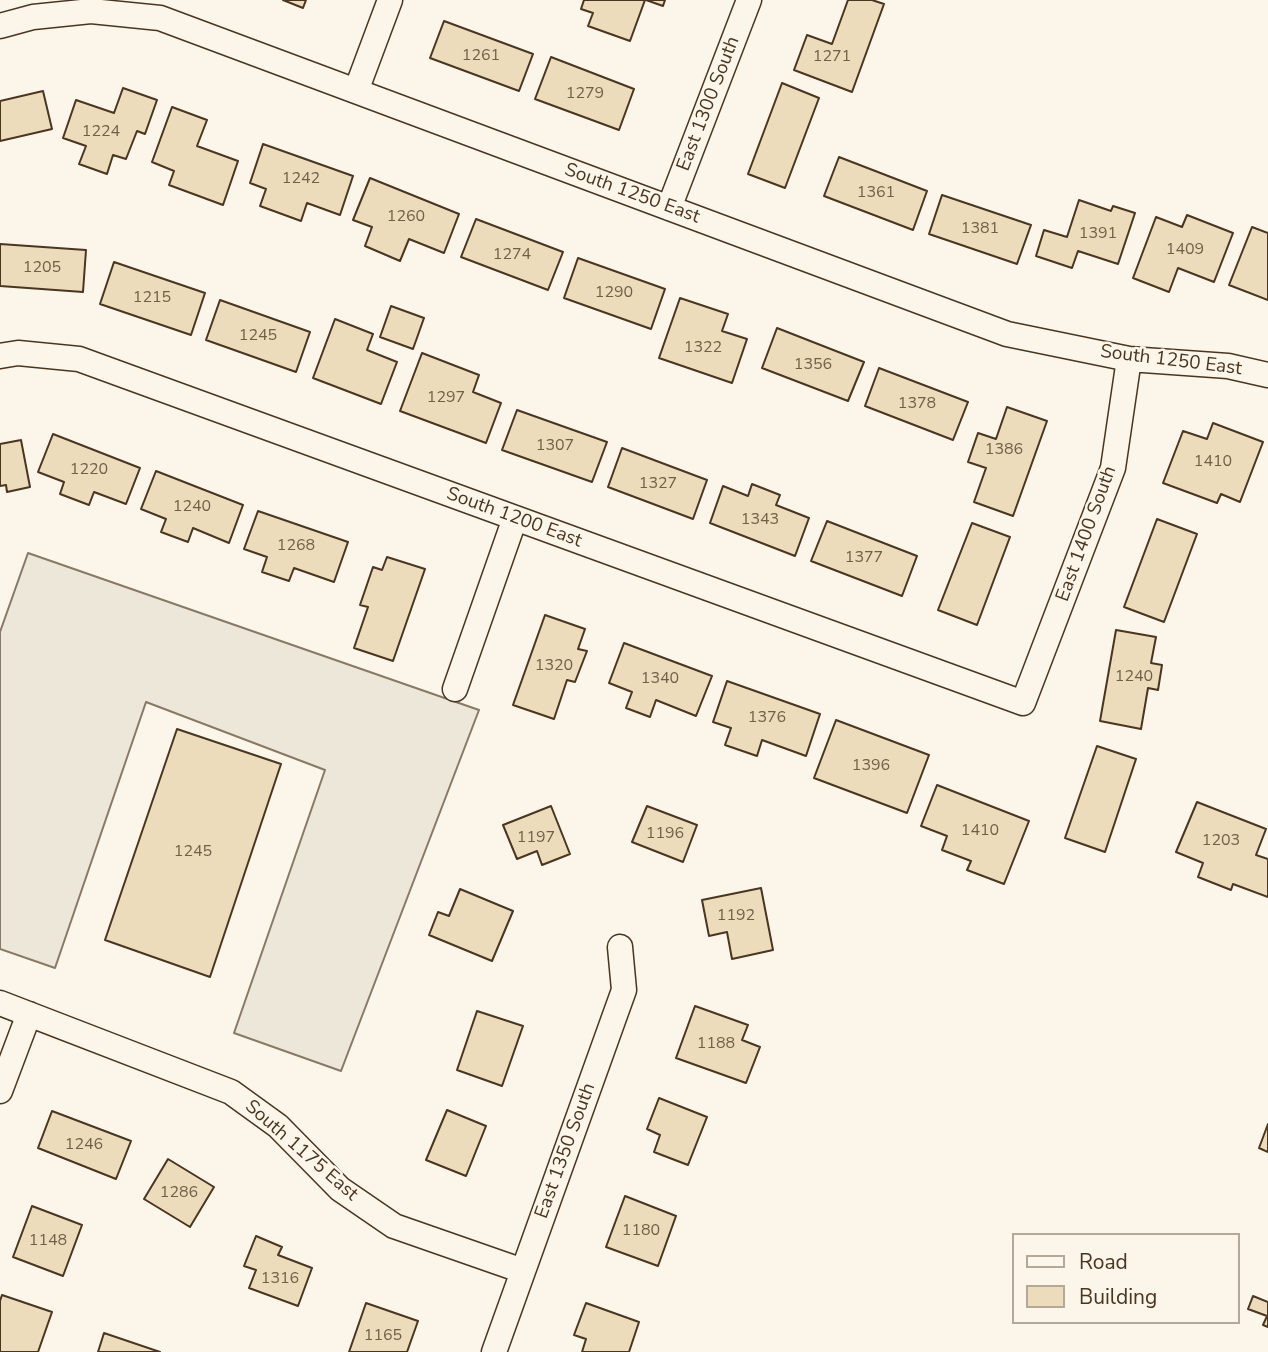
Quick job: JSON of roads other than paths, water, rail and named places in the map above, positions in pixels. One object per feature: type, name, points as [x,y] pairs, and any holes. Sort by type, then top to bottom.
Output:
[{"type":"street","points":[[356,91],[390,0]]},
{"type":"street","name":"East 1300 South","points":[[669,208],[749,0]]},
{"type":"street","name":"South 1250 East","points":[[0,26],[33,18],[91,11],[160,18],[1007,334],[1129,359],[1227,366],[1268,375]]},
{"type":"street","name":"South 1200 East","points":[[0,356],[18,353],[79,359],[1023,703]]},
{"type":"street","name":"East 1400 South","points":[[1023,703],[1113,468],[1129,359]]},
{"type":"street","points":[[455,689],[515,518]]},
{"type":"street","name":"East 1350 South","points":[[494,1352],[624,990],[620,947]]},
{"type":"street","name":"South 1175 East","points":[[0,1003],[231,1092],[278,1126],[340,1189],[394,1226],[523,1271]]},
{"type":"street","points":[[0,1091],[29,1013]]}]
